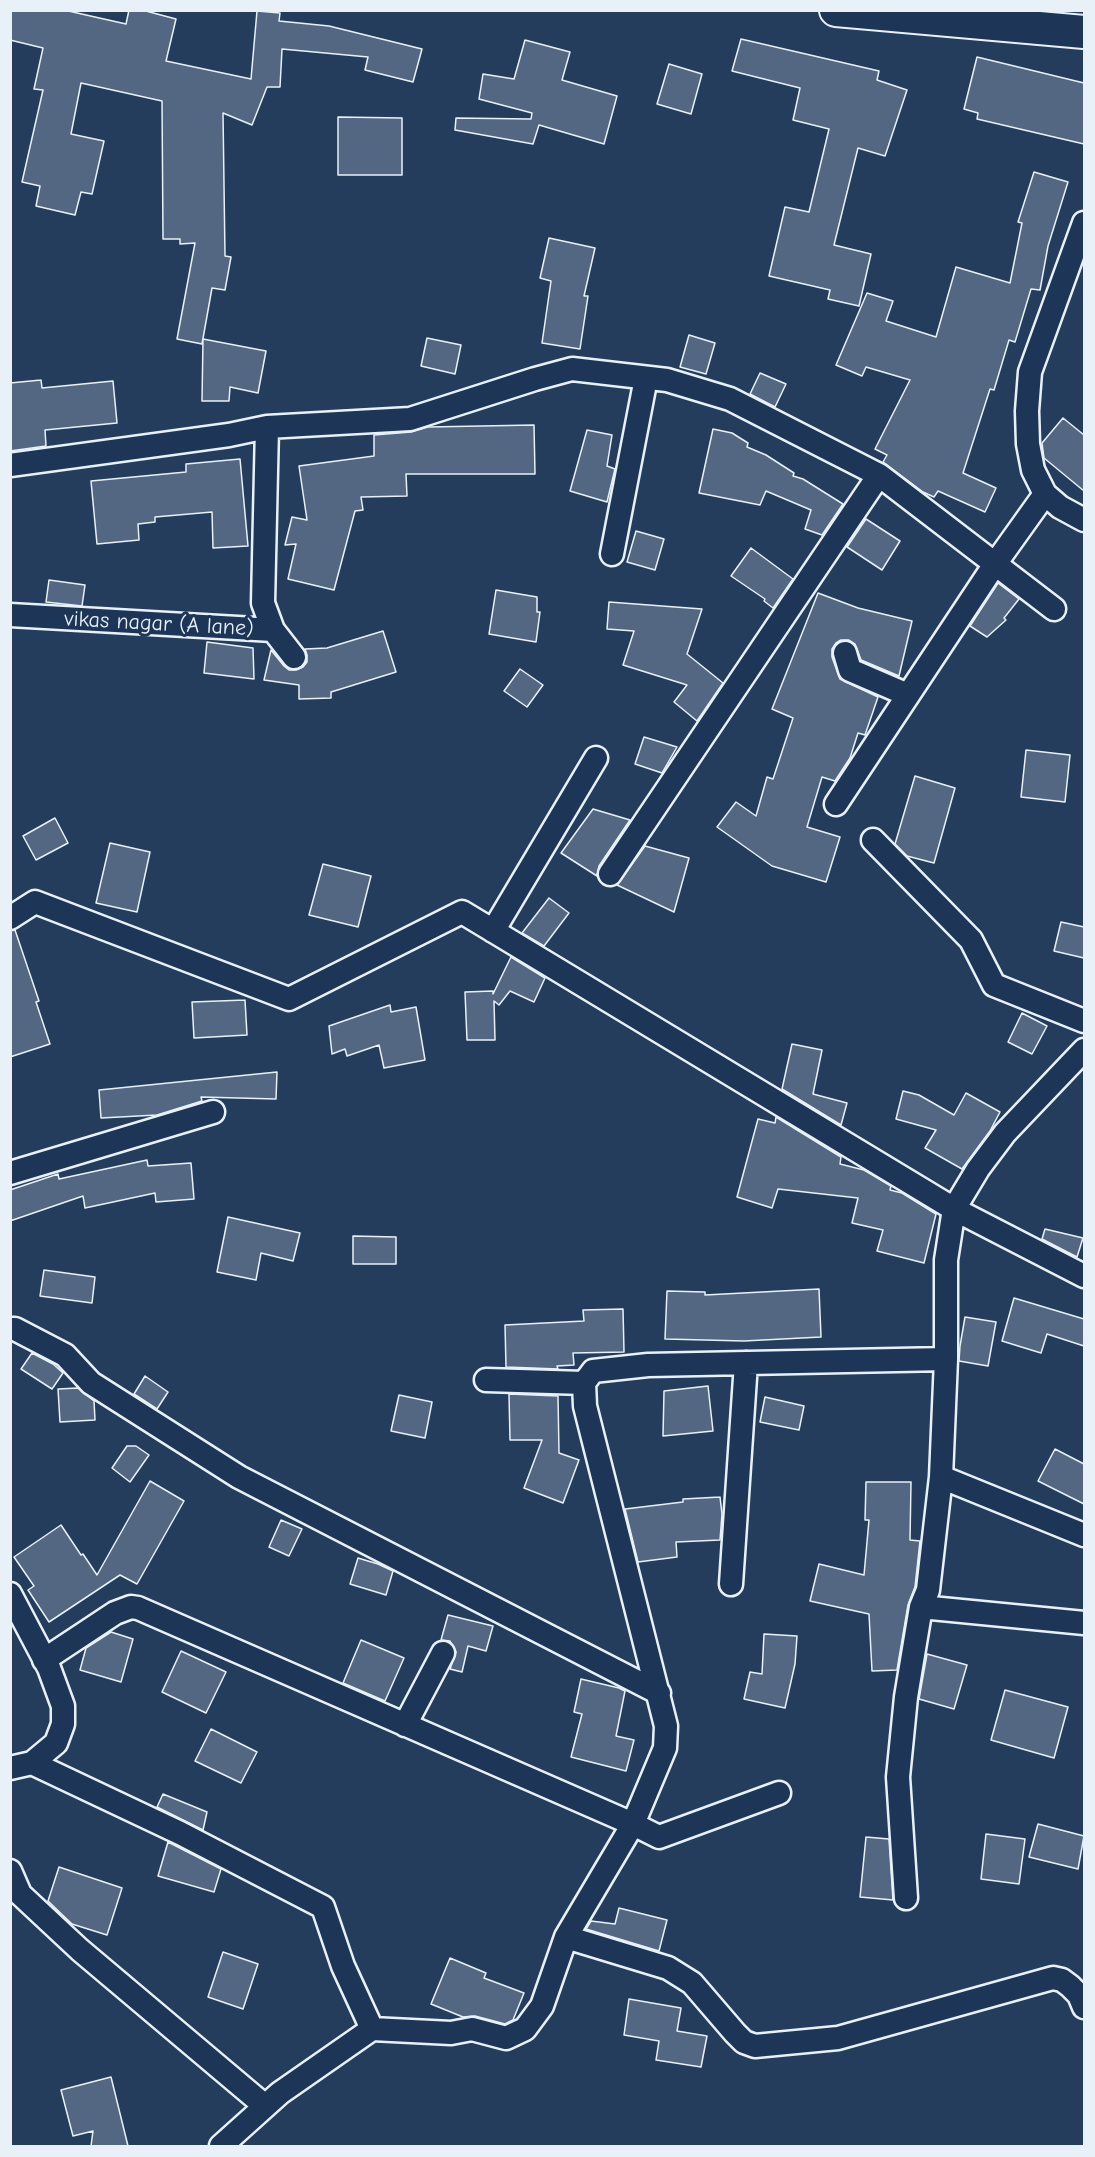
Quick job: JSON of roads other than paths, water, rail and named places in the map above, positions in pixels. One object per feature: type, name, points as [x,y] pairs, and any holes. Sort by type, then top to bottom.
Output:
[{"type":"main road","points":[[836,10],[1084,32]]},
{"type":"street","points":[[1084,222],[1030,372],[1027,411],[1033,470],[1045,494],[1060,507],[1084,519]]},
{"type":"street","points":[[10,465],[229,435],[267,427],[410,419],[572,369],[667,380],[730,399],[879,475],[1054,609]]},
{"type":"street","points":[[612,554],[646,378]]},
{"type":"street","points":[[267,427],[263,603],[273,630]]},
{"type":"street","points":[[610,874],[879,475]]},
{"type":"street","points":[[836,804],[995,564],[1045,494]]},
{"type":"street","name":"vikas nagar (A lane)","points":[[10,615],[273,630],[294,657]]},
{"type":"street","points":[[845,653],[850,670],[908,695]]},
{"type":"street","points":[[493,931],[597,758]]},
{"type":"street","points":[[873,840],[971,940],[994,985],[1084,1021]]},
{"type":"street","points":[[10,918],[35,902],[289,999],[462,912],[954,1209],[1084,1276]]},
{"type":"street","points":[[906,1898],[898,1778],[906,1697],[921,1607],[928,1590],[941,1477],[946,1359],[946,1260],[954,1209],[978,1169],[1005,1133],[1084,1050]]},
{"type":"street","points":[[10,1173],[213,1112]]},
{"type":"street","points":[[10,1329],[15,1329],[65,1355],[91,1383],[239,1477],[659,1693]]},
{"type":"street","points":[[220,2146],[280,2093],[372,2029],[451,2033],[472,2029],[507,2038],[525,2029],[542,2006],[566,1937],[633,1824],[661,1758],[667,1737],[659,1693],[585,1406],[584,1383],[593,1371],[648,1365],[946,1359]]},
{"type":"street","points":[[731,1584],[746,1363]]},
{"type":"street","points":[[486,1380],[584,1383]]},
{"type":"street","points":[[941,1477],[1084,1535]]},
{"type":"street","points":[[10,1594],[44,1660],[63,1706],[63,1724],[56,1743],[21,1766]]},
{"type":"street","points":[[44,1660],[115,1613],[131,1607],[138,1608],[659,1837],[779,1793]]},
{"type":"street","points":[[921,1607],[1084,1623]]},
{"type":"street","points":[[405,1725],[443,1653]]},
{"type":"street","points":[[21,1766],[180,1833],[323,1907],[344,1966],[372,2029]]},
{"type":"street","points":[[10,1871],[20,1894],[80,1950],[265,2106]]},
{"type":"street","points":[[566,1937],[668,1968],[692,1983],[735,2034],[744,2042],[755,2046],[838,2038],[1053,1978],[1062,1980],[1070,1986],[1079,1995],[1084,2007]]}]
